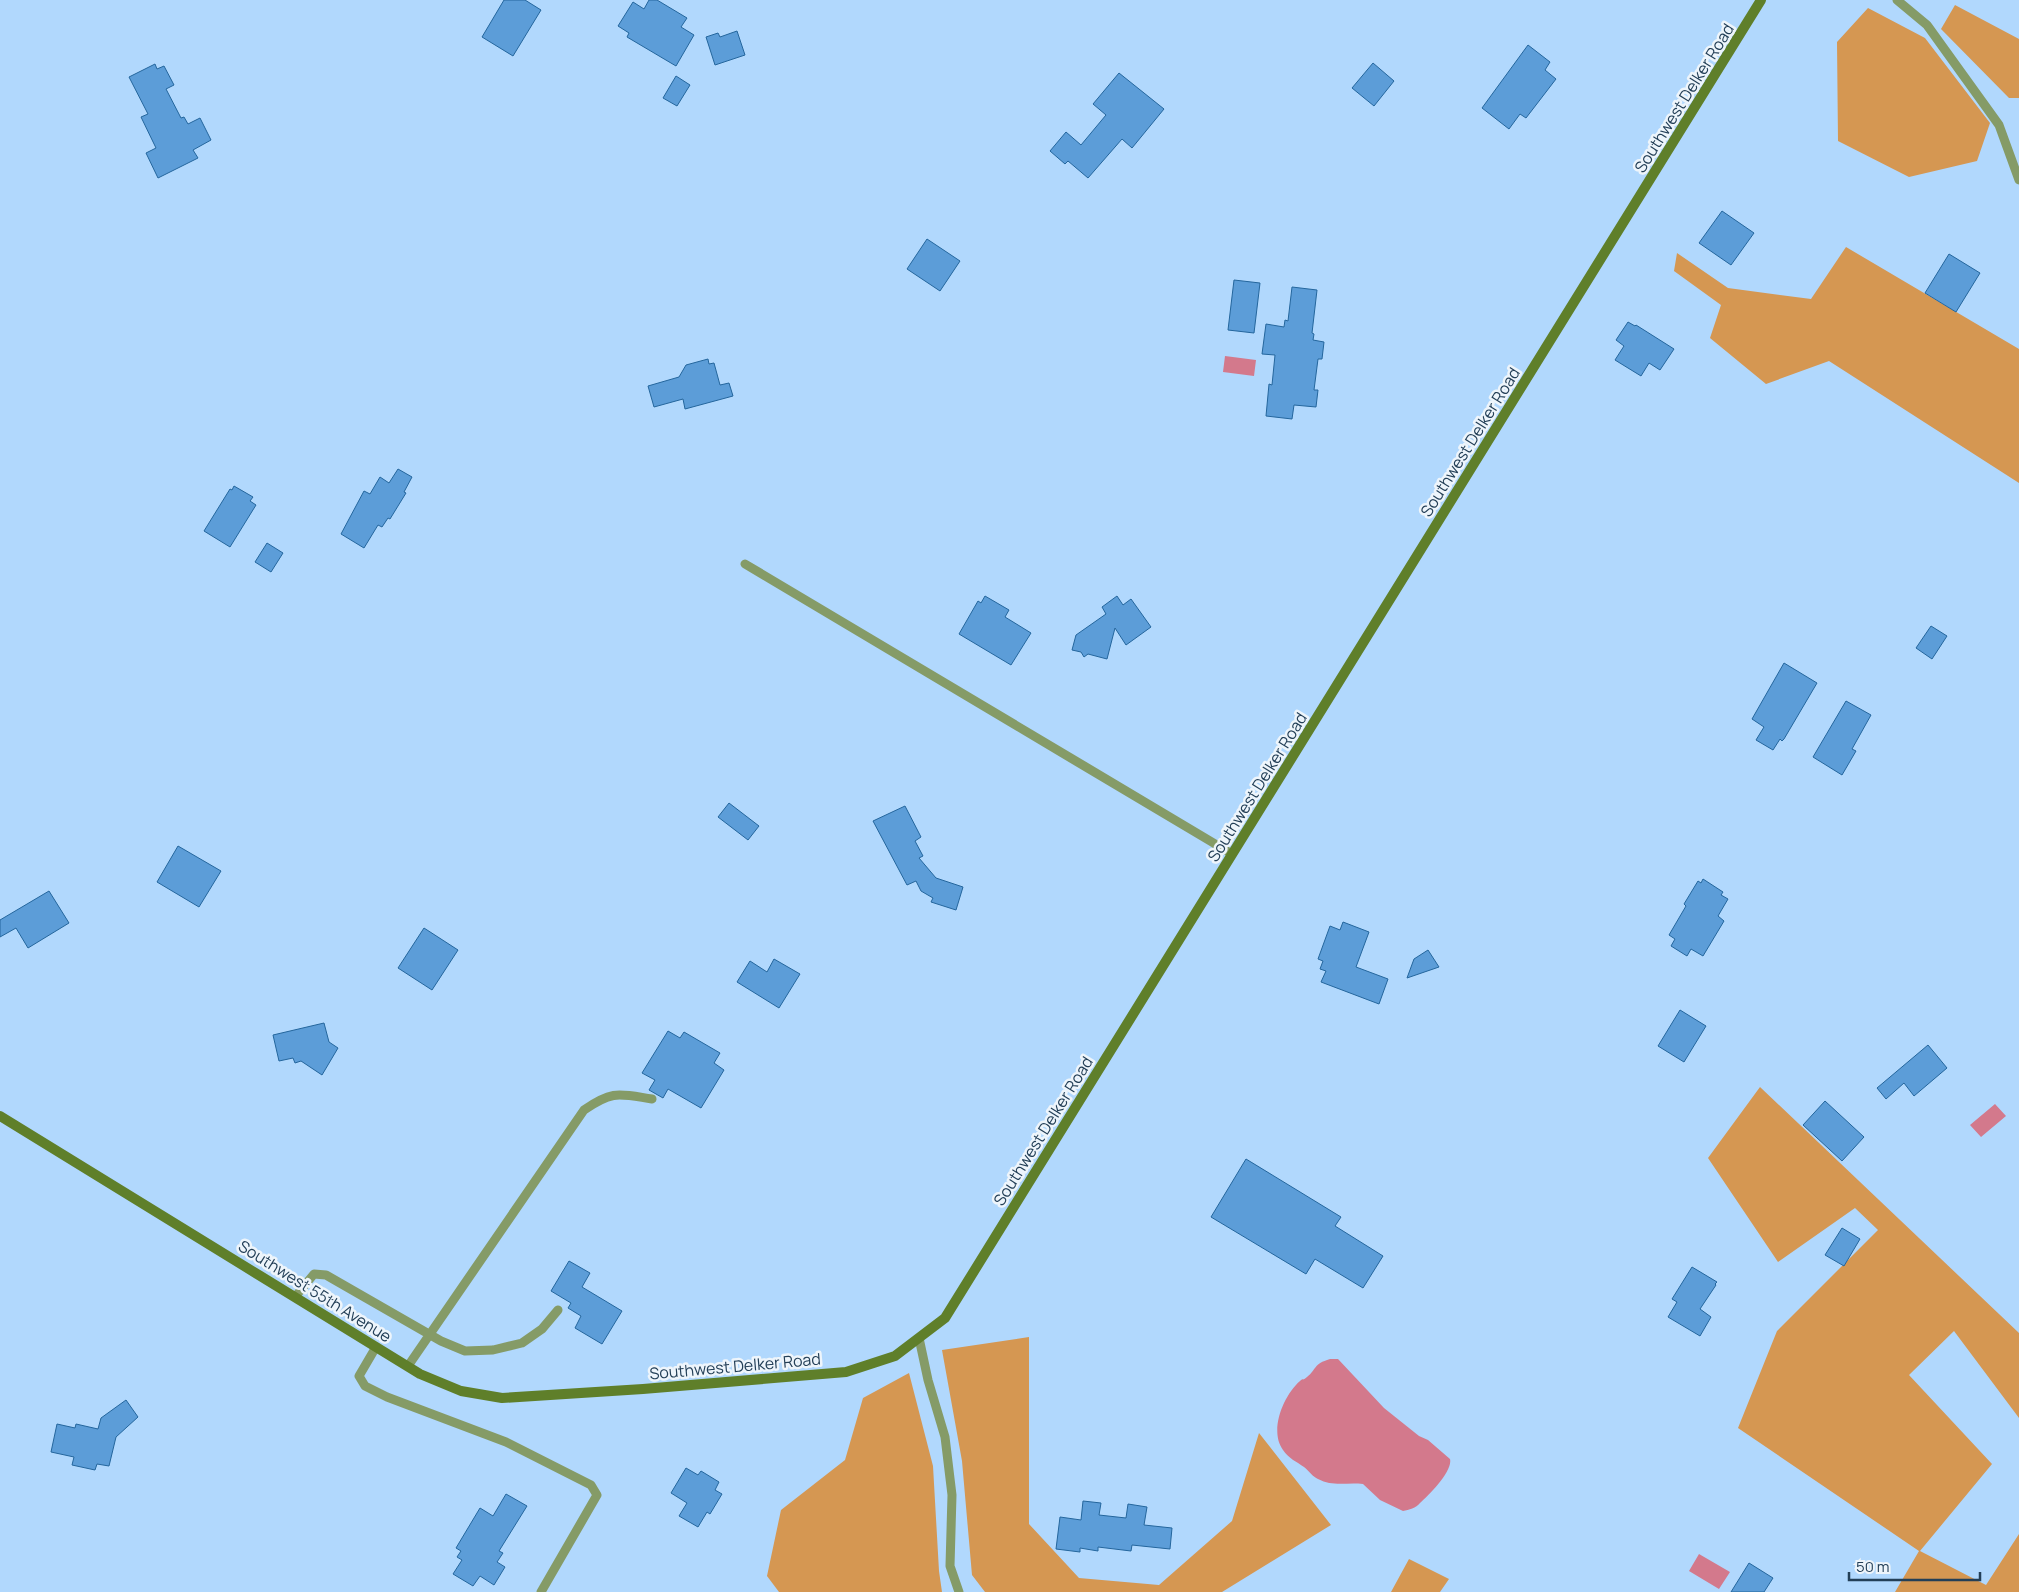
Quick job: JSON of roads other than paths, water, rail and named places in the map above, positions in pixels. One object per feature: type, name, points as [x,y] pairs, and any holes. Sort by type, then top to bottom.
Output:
[{"type":"street","name":"Southwest Delker Road","points":[[643,1389],[846,1372],[895,1356],[945,1318],[1761,0]]},
{"type":"street","name":"Southwest 55th Avenue","points":[[0,1116],[376,1347],[440,1383],[461,1391],[502,1398],[643,1389]]},
{"type":"lane","points":[[1897,0],[1927,26],[1999,125],[2019,180]]},
{"type":"lane","points":[[745,564],[1232,854]]},
{"type":"lane","points":[[408,1366],[584,1110],[602,1098],[618,1094],[652,1099]]},
{"type":"lane","points":[[295,1297],[314,1274],[326,1275],[429,1335],[465,1350],[493,1350],[522,1343],[542,1329],[558,1310]]},
{"type":"lane","points":[[919,1338],[928,1380],[945,1437],[952,1495],[950,1566],[959,1592]]},
{"type":"lane","points":[[376,1347],[359,1376],[365,1386],[387,1397],[506,1442],[591,1485],[597,1495],[541,1592]]}]
